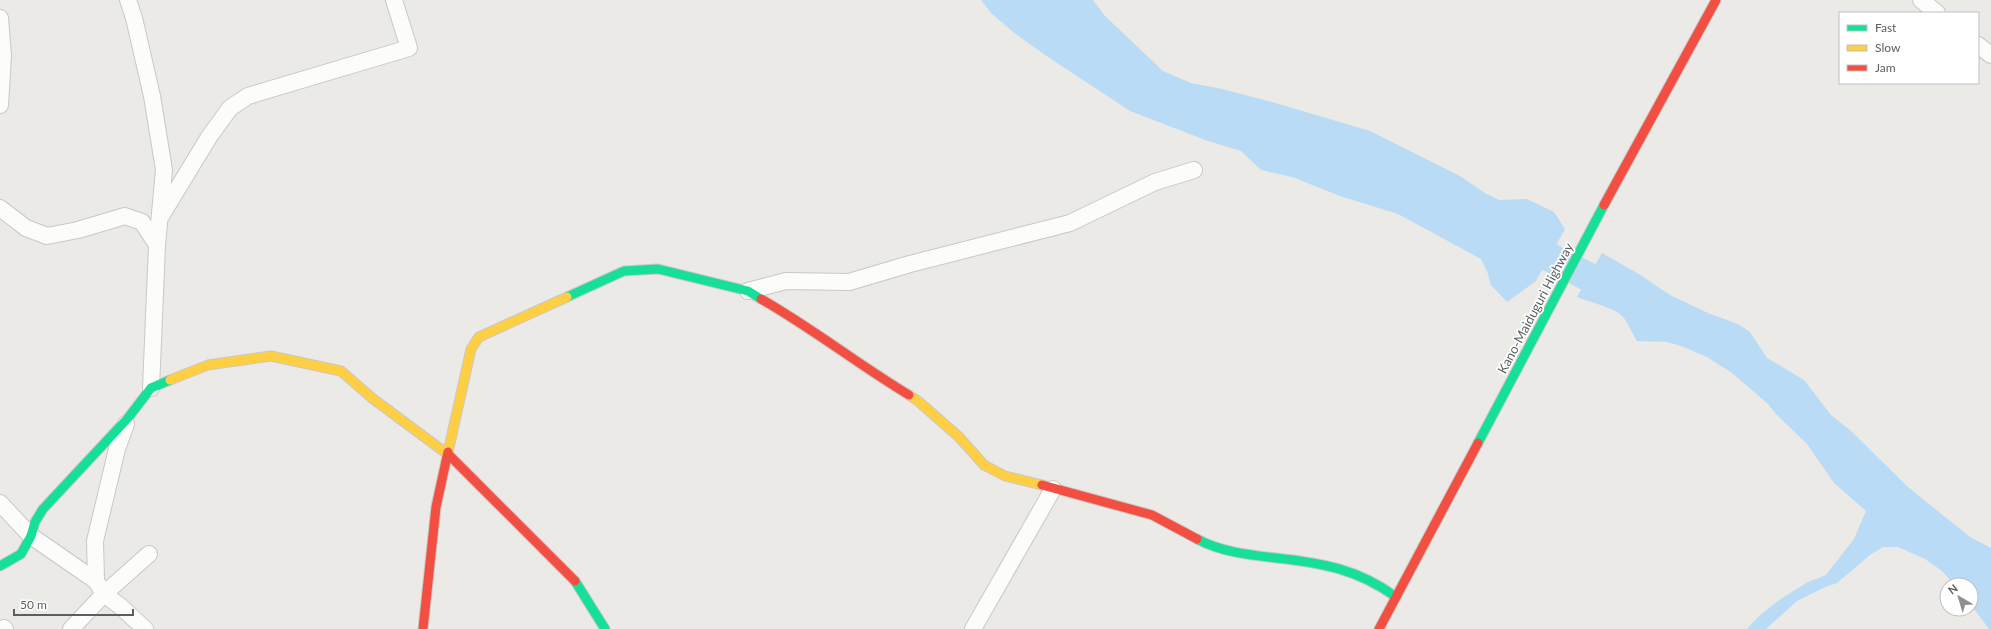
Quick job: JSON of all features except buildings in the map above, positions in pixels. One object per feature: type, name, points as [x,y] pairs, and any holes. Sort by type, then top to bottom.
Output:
[{"type":"main road","name":"Kano-Maiduguri Highway","points":[[1379,629],[1586,238],[1716,0]]},
{"type":"main road","points":[[423,629],[436,506],[471,349],[479,336],[624,271],[658,269],[748,291],[786,313],[869,371],[918,401],[959,437],[984,464],[1005,476],[1153,516],[1218,549],[1326,565],[1359,576],[1387,590],[1396,597]]},
{"type":"main road","points":[[0,566],[21,554],[31,536],[35,522],[43,509],[128,418],[151,388],[208,365],[271,356],[341,371],[372,398],[448,454],[575,580],[605,629]]},
{"type":"street","points":[[128,0],[134,18],[152,96],[164,170],[157,245],[151,388]]},
{"type":"street","points":[[160,219],[209,137],[230,108],[248,96],[408,48],[394,0]]},
{"type":"street","points":[[1921,0],[1936,12]]},
{"type":"street","points":[[0,18],[3,56],[0,105]]},
{"type":"street","points":[[1979,46],[1991,55]]},
{"type":"street","points":[[748,291],[786,281],[849,282],[910,264],[1070,223],[1155,182],[1194,170]]},
{"type":"street","points":[[0,208],[26,228],[47,236],[78,230],[125,216],[142,222],[157,245]]},
{"type":"street","points":[[100,587],[95,541],[117,449],[128,418]]},
{"type":"street","points":[[973,629],[1053,489]]},
{"type":"street","points":[[0,503],[31,536],[100,587],[139,626]]},
{"type":"street","points":[[72,629],[100,587],[149,554]]},
{"type":"water","points":[[981,0],[1093,0],[1105,16],[1163,71],[1191,83],[1222,89],[1272,102],[1370,131],[1460,176],[1485,193],[1499,200],[1527,199],[1554,212],[1565,229],[1536,281],[1507,302],[1491,285],[1487,271],[1481,259],[1398,214],[1340,196],[1292,177],[1261,170],[1241,151],[1208,141],[1130,111],[1013,32],[991,13]]},
{"type":"water","points":[[1602,253],[1639,274],[1670,295],[1708,313],[1738,324],[1750,332],[1767,358],[1804,380],[1831,415],[1850,430],[1908,487],[1970,537],[1991,548],[1991,629],[1989,629],[1979,616],[1979,577],[1948,577],[1942,571],[1925,559],[1898,547],[1883,547],[1870,555],[1837,583],[1797,601],[1766,629],[1747,629],[1759,616],[1782,598],[1808,582],[1826,575],[1854,539],[1866,511],[1834,483],[1807,444],[1776,414],[1767,403],[1732,373],[1707,357],[1681,346],[1667,342],[1637,341],[1620,314],[1609,308],[1577,297]]},
{"type":"waterway","points":[[1514,239],[1624,295]]},
{"type":"traffic: fast","points":[[1478,443],[1604,205]]},
{"type":"traffic: fast","points":[[567,297],[624,271],[658,269],[748,291],[761,299]]},
{"type":"traffic: fast","points":[[0,566],[21,554],[31,536],[35,522],[43,509],[128,418],[151,388],[170,380]]},
{"type":"traffic: fast","points":[[1197,539],[1225,550],[1256,556],[1309,562],[1339,569],[1368,580],[1382,587],[1396,597]]},
{"type":"traffic: fast","points":[[575,581],[605,629]]},
{"type":"traffic: slow","points":[[448,452],[471,349],[479,337],[567,297]]},
{"type":"traffic: slow","points":[[170,380],[208,365],[271,356],[341,371],[372,398],[450,456]]},
{"type":"traffic: slow","points":[[909,395],[959,437],[984,465],[1005,476],[1042,485]]},
{"type":"traffic: jam","points":[[1604,205],[1716,0]]},
{"type":"traffic: jam","points":[[761,299],[799,322],[909,395]]},
{"type":"traffic: jam","points":[[1379,629],[1478,443]]},
{"type":"traffic: jam","points":[[423,629],[436,507],[448,452]]},
{"type":"traffic: jam","points":[[450,456],[575,581]]},
{"type":"traffic: jam","points":[[1042,485],[1152,515],[1197,539]]}]
